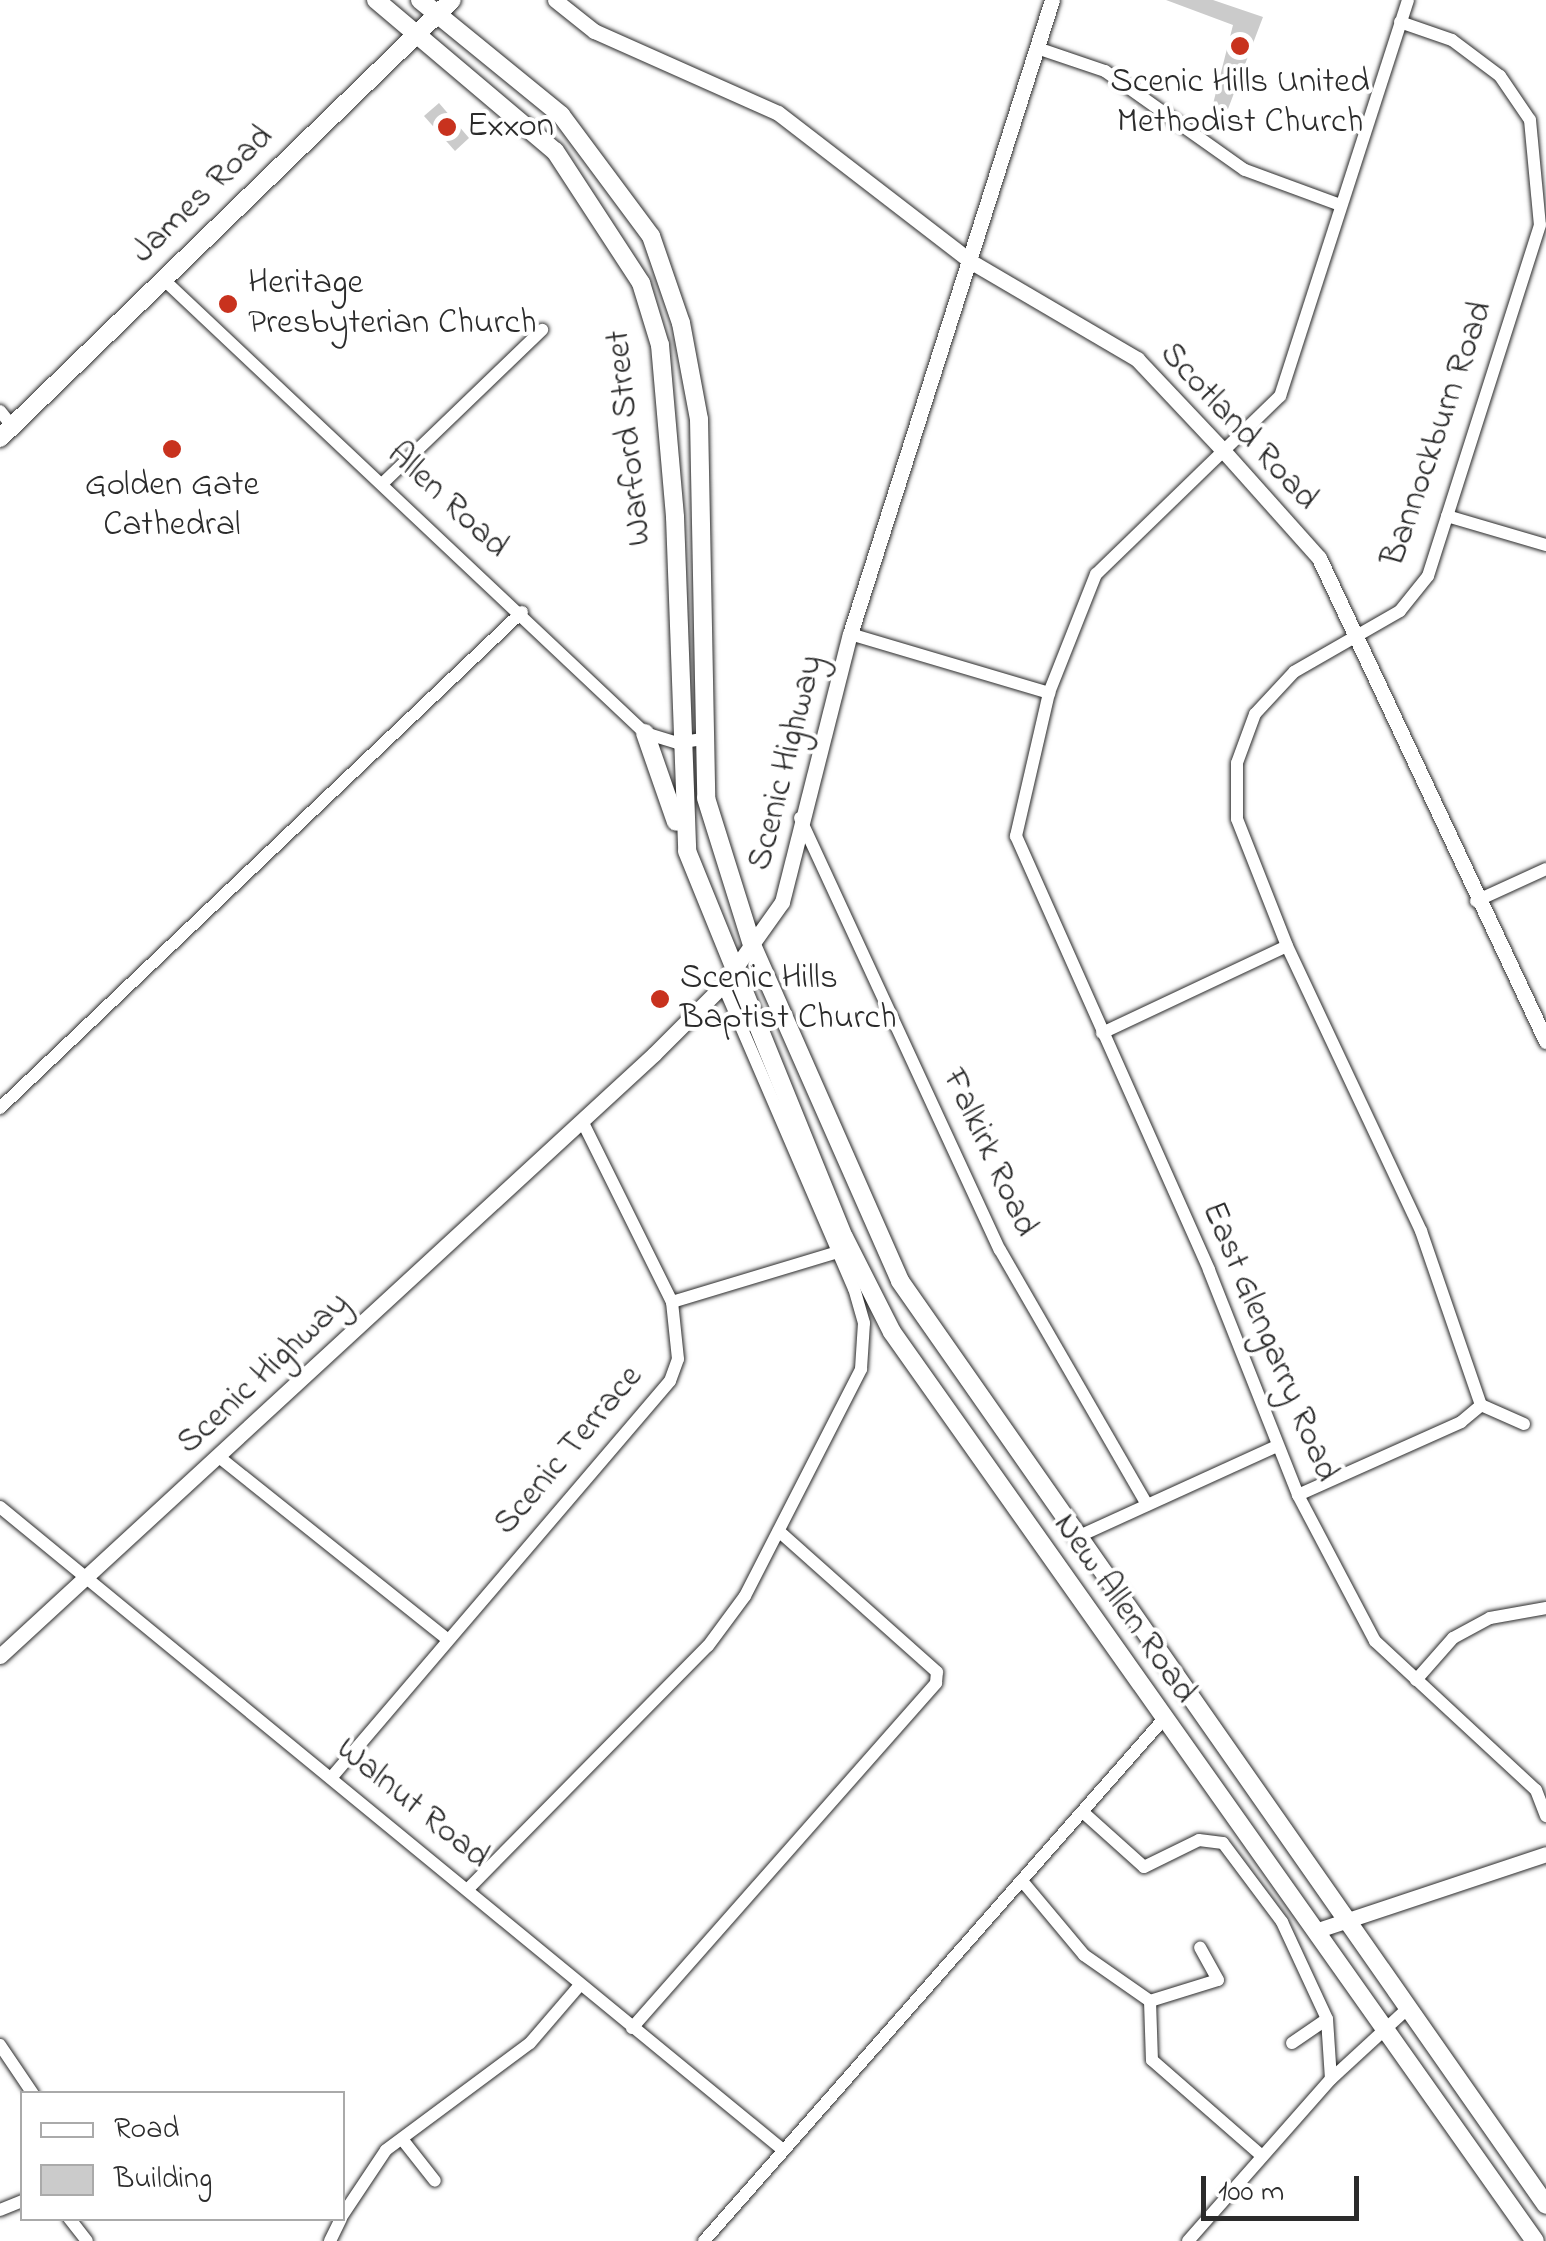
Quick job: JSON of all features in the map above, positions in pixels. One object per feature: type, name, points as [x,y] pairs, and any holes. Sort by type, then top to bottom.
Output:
[{"type":"main road","name":"Warford Street","points":[[376,0],[419,32],[554,150],[641,283],[660,345],[675,517],[677,743],[687,851],[728,978]]},
{"type":"main road","name":"Warford Street","points":[[420,0],[561,115],[650,236],[681,323],[699,420],[700,739],[714,828],[752,945]]},
{"type":"main road","name":"James Road","points":[[4,425],[452,0]]},
{"type":"main road","points":[[645,733],[687,851]]},
{"type":"main road","name":"New Allen Road","points":[[752,945],[900,1281],[1073,1538],[1546,2205]]},
{"type":"main road","name":"New Allen Road","points":[[728,978],[844,1238],[892,1332],[1162,1721],[1315,1931],[1379,2028],[1535,2241]]},
{"type":"street","name":"Scotland Road","points":[[556,0],[594,30],[778,113],[970,261],[1137,360],[1222,448],[1319,558],[1476,900],[1546,1042]]},
{"type":"street","name":"Scenic Highway","points":[[0,1656],[582,1121],[728,978],[752,945],[794,872],[799,816],[850,634],[1052,0]]},
{"type":"street","points":[[850,634],[1049,693],[1096,574],[1280,396],[1408,0]]},
{"type":"street","name":"Bannockburn Road","points":[[1400,22],[1452,40],[1500,76],[1530,120],[1541,177],[1540,224],[1447,516],[1419,588],[1400,611],[1294,672],[1254,714],[1238,763],[1237,819],[1287,946],[1421,1231],[1482,1404]]},
{"type":"street","points":[[1036,48],[1105,71],[1246,170],[1340,205]]},
{"type":"street","name":"Allen Road","points":[[162,278],[522,612],[645,733],[677,743],[700,739]]},
{"type":"street","points":[[383,484],[542,330]]},
{"type":"street","points":[[1447,516],[1546,545]]},
{"type":"street","points":[[0,1108],[522,612]]},
{"type":"street","name":"East Glengarry Road","points":[[1049,693],[1016,836],[1210,1270],[1298,1495],[1375,1641],[1536,1790],[1546,1816]]},
{"type":"street","name":"Falkirk Road","points":[[799,816],[1000,1250],[1147,1504]]},
{"type":"street","points":[[1476,900],[1546,869]]},
{"type":"street","points":[[1102,1033],[1287,946]]},
{"type":"street","points":[[469,1888],[708,1646],[780,1531],[861,1370],[864,1322],[728,978]]},
{"type":"street","name":"Scenic Terrace","points":[[332,1778],[670,1381],[678,1359],[672,1302],[582,1121]]},
{"type":"street","points":[[672,1302],[834,1253]]},
{"type":"street","points":[[1298,1495],[1461,1422],[1482,1404],[1524,1424]]},
{"type":"street","points":[[1073,1538],[1278,1446]]},
{"type":"street","points":[[219,1457],[447,1640]]},
{"type":"street","name":"Walnut Road","points":[[0,1507],[469,1888],[579,1986],[783,2150]]},
{"type":"street","points":[[632,2028],[936,1682],[936,1672],[780,1531]]},
{"type":"street","points":[[1416,1680],[1452,1638],[1490,1618],[1546,1608]]},
{"type":"street","points":[[704,2241],[1086,1814],[1162,1721]]},
{"type":"street","points":[[1086,1814],[1144,1867],[1198,1840],[1222,1843],[1282,1922],[1327,2019],[1331,2079]]},
{"type":"street","points":[[1315,1931],[1546,1854]]},
{"type":"street","points":[[1023,1882],[1084,1955],[1150,2001]]},
{"type":"street","points":[[1150,2001],[1218,1980],[1200,1948]]},
{"type":"street","points":[[345,2213],[402,2138],[530,2043],[579,1986]]},
{"type":"street","points":[[1150,2001],[1152,2060],[1262,2156]]},
{"type":"street","points":[[1188,2241],[1379,2028],[1406,2010]]},
{"type":"street","points":[[1292,2044],[1327,2019]]},
{"type":"street","points":[[0,2045],[31,2091]]},
{"type":"street","points":[[402,2138],[434,2181]]},
{"type":"street","points":[[71,2221],[87,2241]]},
{"type":"building","name":"Scenic Hills United Methodist Church","points":[[1166,0],[1213,0],[1263,17],[1228,109],[1213,104],[1233,25]]},
{"type":"building","name":"Exxon","points":[[439,103],[469,138],[455,151],[424,116]]},
{"type":"place","name":"Scenic Hills United Methodist Church","points":[[1240,46]]},
{"type":"place","name":"Exxon","points":[[447,127]]},
{"type":"place","name":"Heritage Presbyterian Church","points":[[228,304]]},
{"type":"place","name":"Golden Gate Cathedral","points":[[172,449]]},
{"type":"place","name":"Scenic Hills Baptist Church","points":[[660,999]]}]
